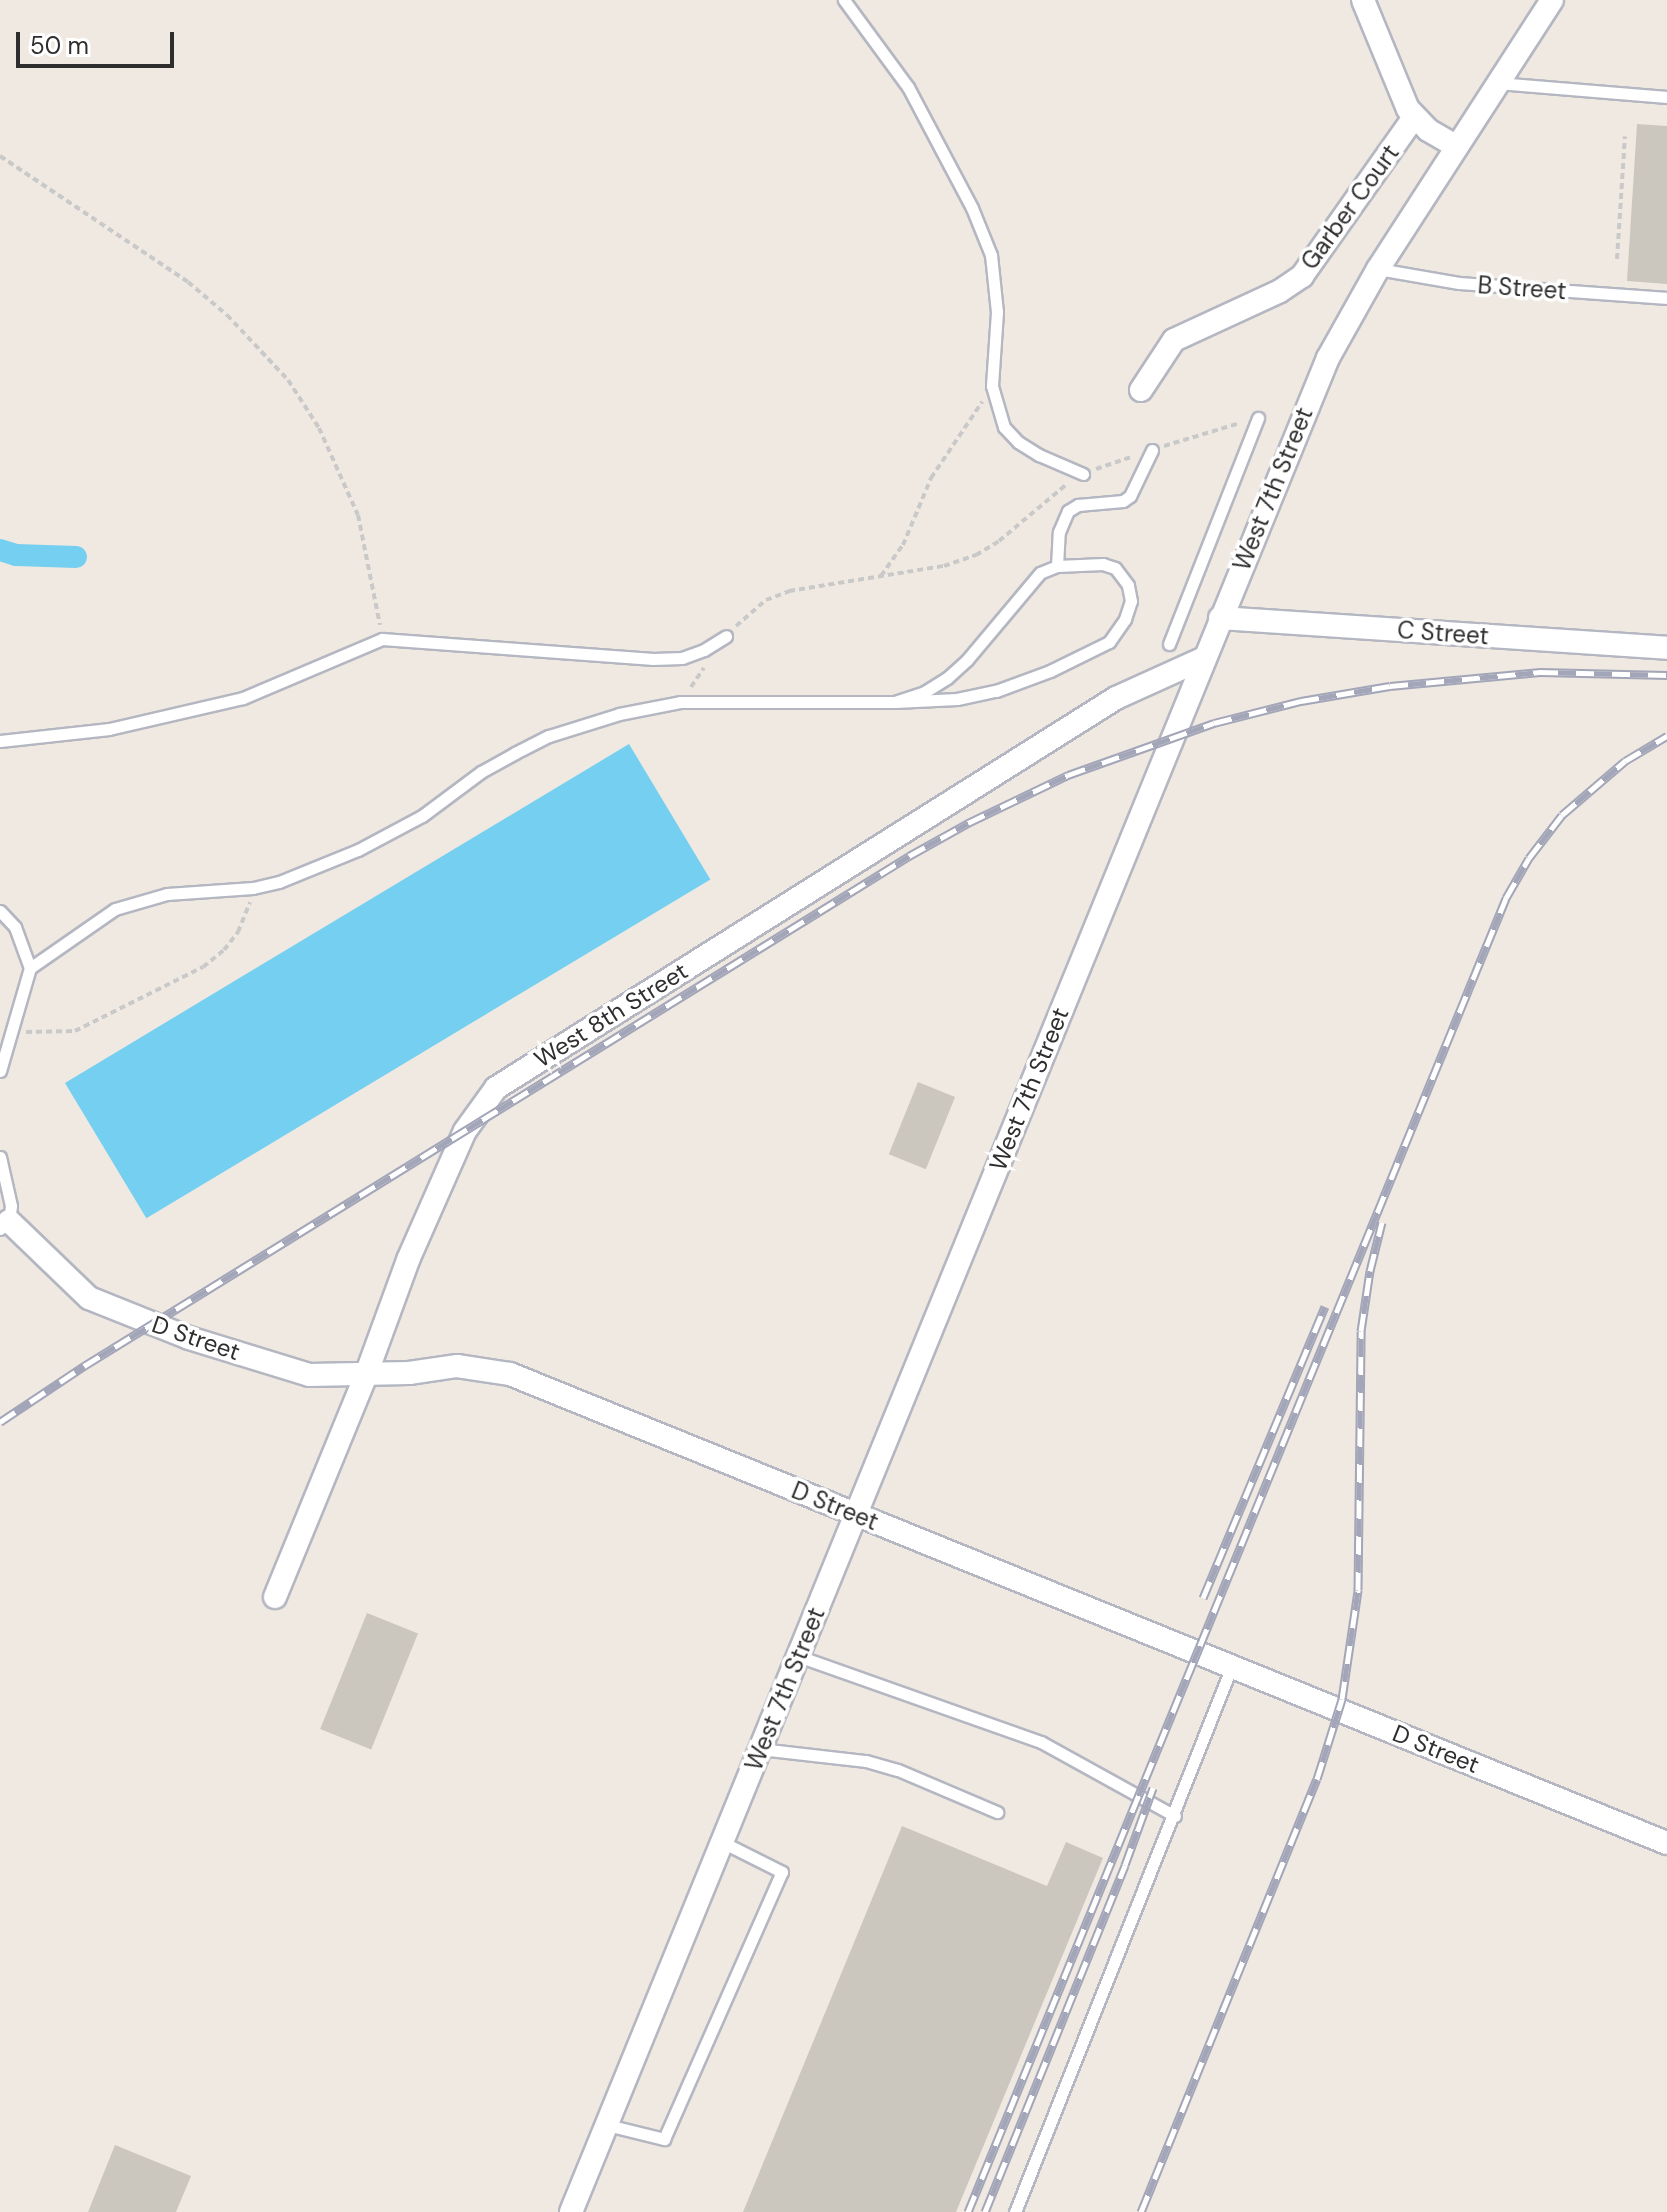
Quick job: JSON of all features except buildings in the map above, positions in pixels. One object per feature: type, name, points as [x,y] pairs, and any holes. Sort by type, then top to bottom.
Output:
[{"type":"street","points":[[1363,0],[1400,93],[1414,117],[1456,146]]},
{"type":"street","name":"West 7th Street","points":[[571,2212],[1328,358],[1378,269],[1552,0]]},
{"type":"street","name":"Garber Court","points":[[1141,390],[1174,340],[1280,291],[1302,276],[1414,117]]},
{"type":"street","name":"C Street","points":[[1220,618],[1667,648]]},
{"type":"street","name":"West 8th Street","points":[[275,1597],[366,1375],[408,1260],[465,1131],[496,1088],[1116,698],[1204,658]]},
{"type":"street","name":"D Street","points":[[5,1225],[89,1298],[189,1338],[309,1375],[366,1375],[457,1366],[498,1371],[1667,1843]]},
{"type":"lane","points":[[844,0],[908,87],[972,208],[991,255],[997,312],[992,386],[1004,427],[1018,442],[1039,455],[1083,474]]},
{"type":"lane","points":[[1497,83],[1667,97]]},
{"type":"lane","name":"B Street","points":[[1378,269],[1459,283],[1667,298]]},
{"type":"lane","points":[[1169,644],[1258,418]]},
{"type":"lane","points":[[1057,566],[1059,532],[1068,511],[1078,505],[1123,501],[1130,496],[1152,450]]},
{"type":"lane","points":[[30,968],[115,909],[167,894],[253,888],[279,882],[385,836],[422,816],[481,772],[515,753],[583,724],[680,702],[895,702],[957,699],[996,691],[1050,671],[1109,642],[1125,619],[1131,601],[1128,585],[1115,568],[1103,564],[1057,566],[1040,573],[947,678],[925,692],[895,702]]},
{"type":"lane","points":[[0,741],[109,729],[243,698],[382,639],[653,659],[682,658],[704,650],[726,636]]},
{"type":"lane","points":[[0,911],[15,927],[30,968],[0,1071]]},
{"type":"lane","points":[[0,1157],[8,1191],[5,1225]]},
{"type":"lane","points":[[798,1656],[1041,1742],[1175,1816]]},
{"type":"lane","points":[[1015,2212],[1175,1816],[1232,1666]]},
{"type":"lane","points":[[760,1749],[866,1761],[898,1770],[997,1812]]},
{"type":"lane","points":[[607,2125],[664,2139],[782,1872],[722,1842]]},
{"type":"path","points":[[1617,259],[1625,136]]},
{"type":"path","points":[[0,156],[188,282],[227,315],[288,380],[319,428],[358,515],[382,639]]},
{"type":"path","points":[[881,576],[897,556],[931,478],[992,386]]},
{"type":"path","points":[[726,636],[766,600],[789,591],[944,566],[976,555],[999,541],[1057,490],[1083,474],[1258,418]]},
{"type":"path","points":[[12,1029],[42,1035],[75,1031],[203,967],[224,950],[238,932],[253,888]]},
{"type":"water","points":[[629,744],[710,879],[146,1218],[65,1083]]},
{"type":"waterway","points":[[0,550],[16,555],[76,557]]},
{"type":"railway","points":[[0,1422],[84,1366],[909,856],[968,823],[1068,775],[1214,723],[1301,701],[1390,686],[1540,672],[1667,675]]},
{"type":"railway","points":[[968,2212],[1506,898],[1529,858],[1562,815],[1625,761],[1667,736]]},
{"type":"railway","points":[[1141,2212],[1317,1779],[1342,1699],[1358,1590],[1361,1331],[1370,1271],[1382,1222]]},
{"type":"railway","points":[[1203,1598],[1325,1307]]},
{"type":"railway","points":[[985,2212],[1153,1788]]}]
